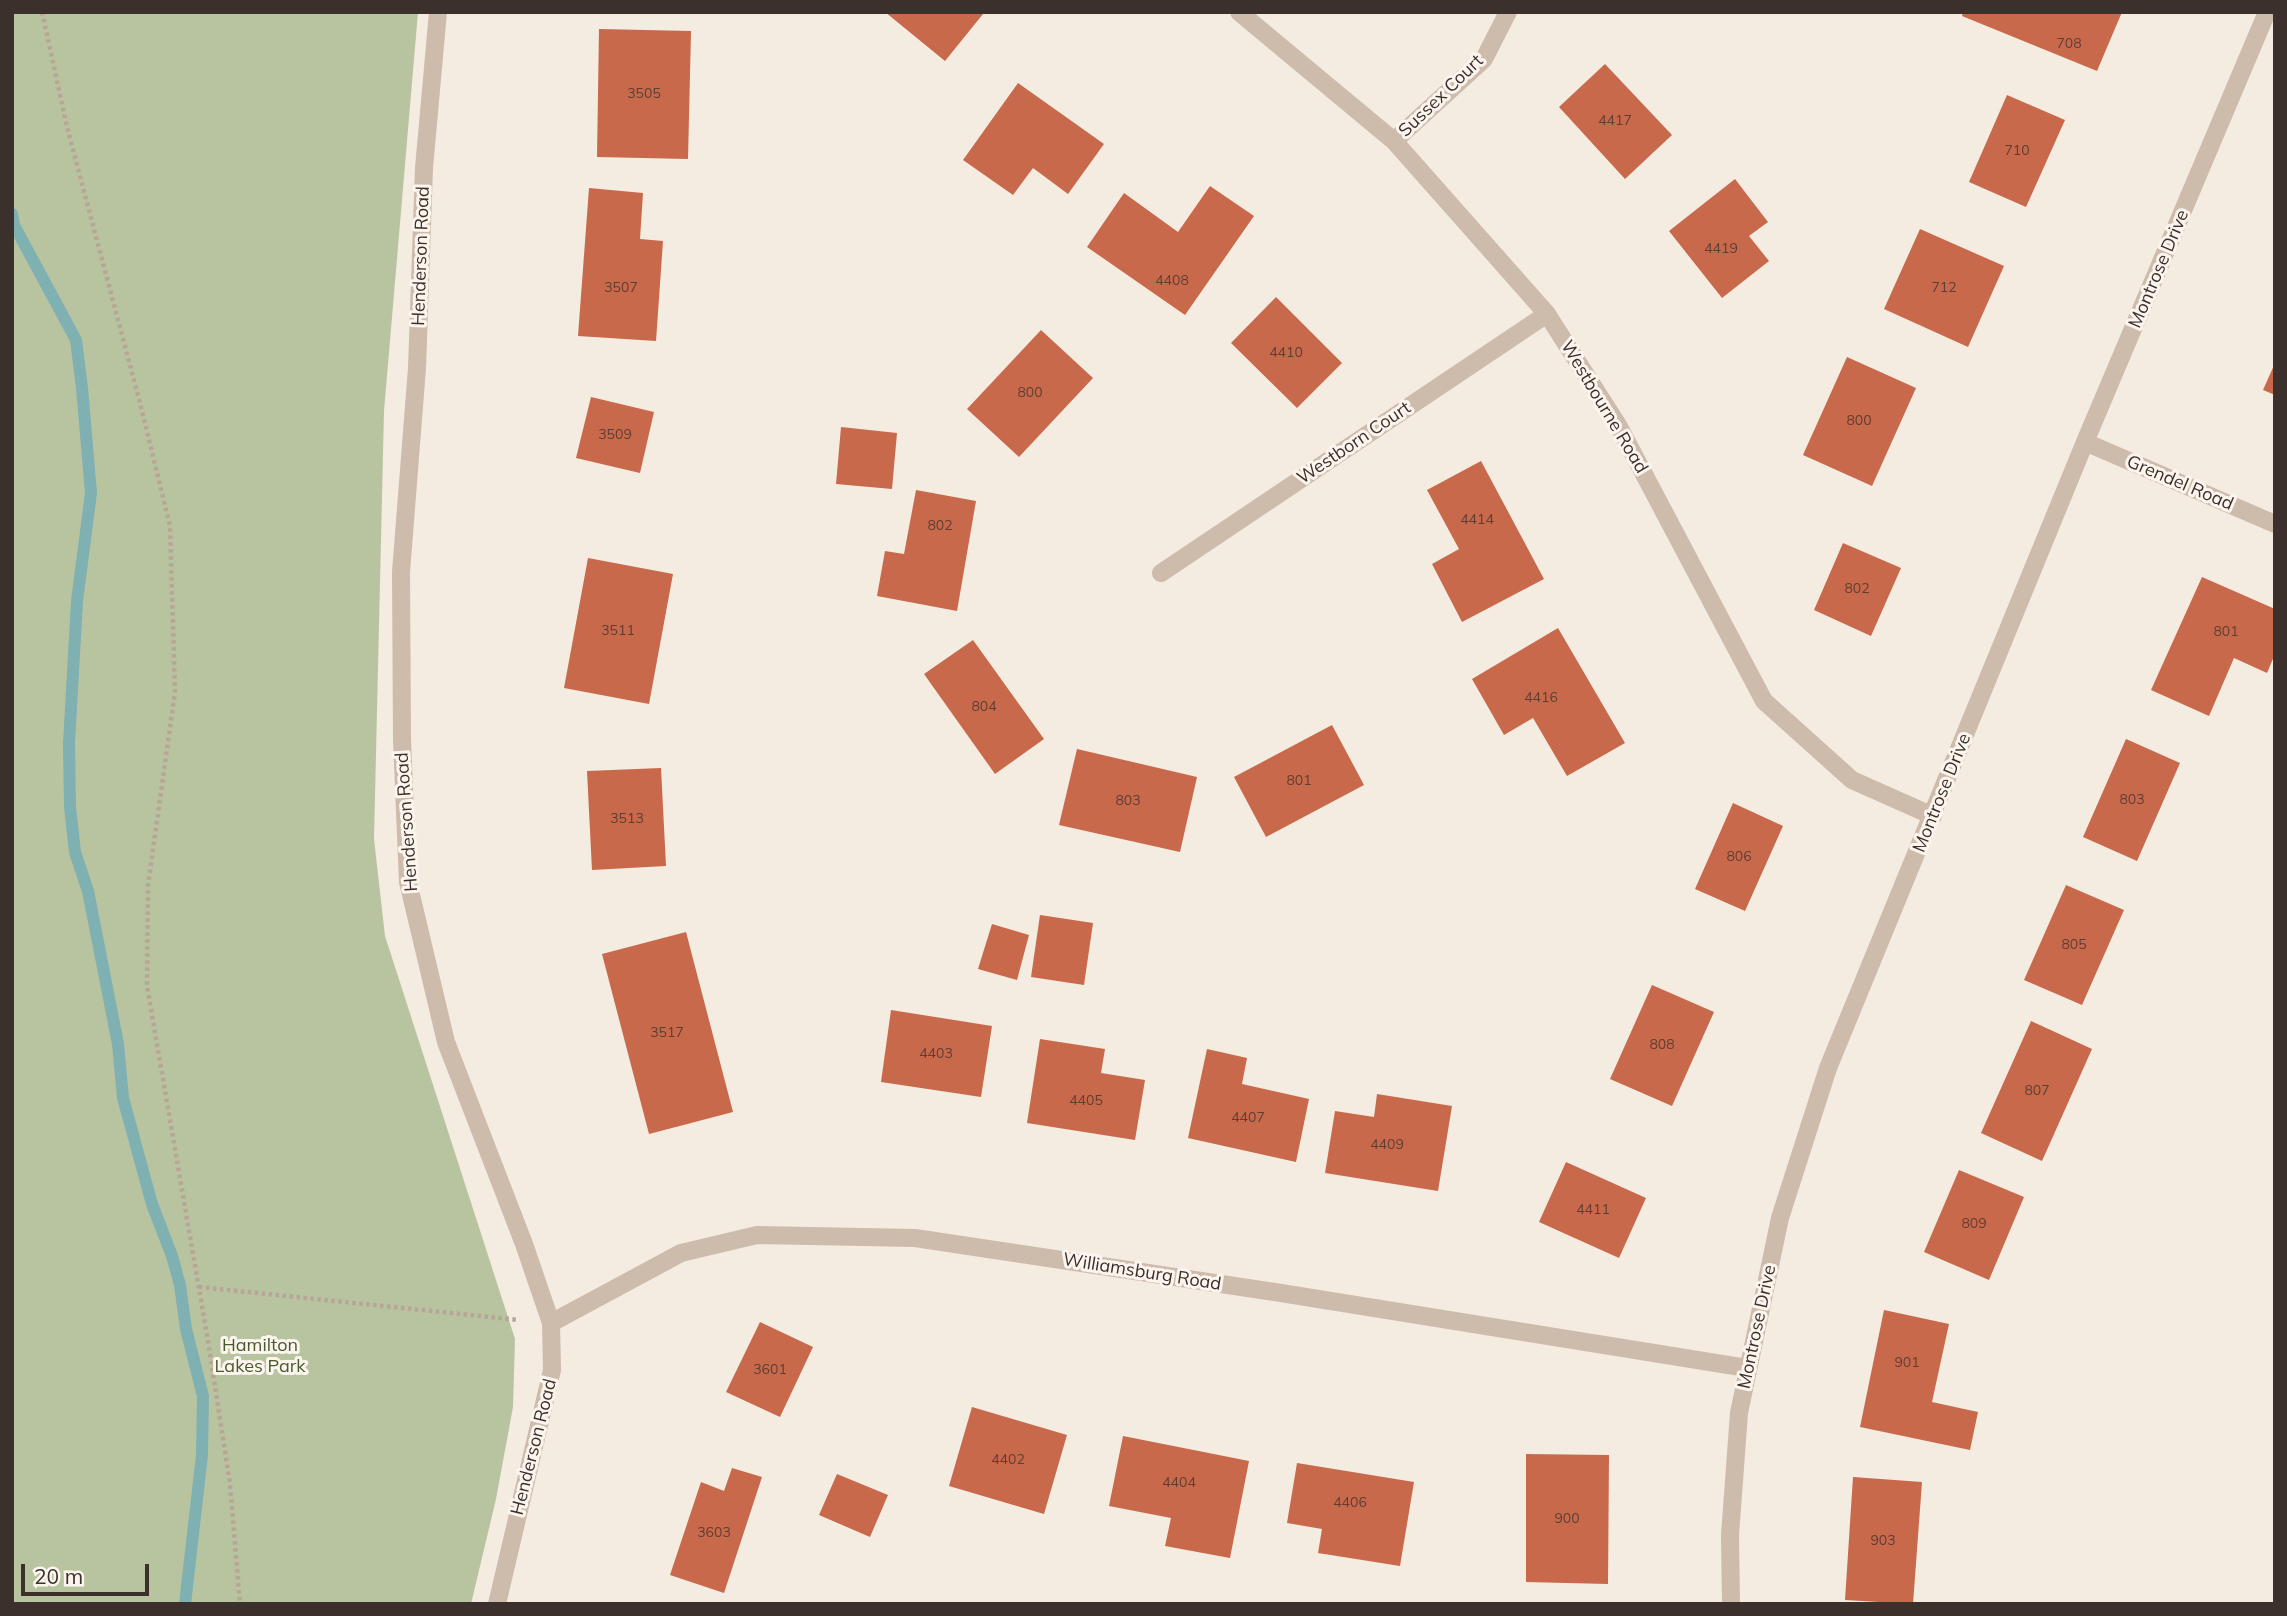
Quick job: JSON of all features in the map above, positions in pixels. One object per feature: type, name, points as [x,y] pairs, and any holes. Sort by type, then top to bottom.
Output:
[{"type":"street","name":"Henderson Road","points":[[438,12],[424,168],[417,368],[401,572],[402,740],[408,882],[446,1042],[524,1244],[551,1323],[552,1370],[497,1604]]},
{"type":"street","name":"Westbourne Road","points":[[1239,12],[1394,141],[1547,314],[1618,425],[1764,701],[1852,780],[1933,816]]},
{"type":"street","name":"Sussex Court","points":[[1394,141],[1484,58],[1508,12]]},
{"type":"street","name":"Montrose Drive","points":[[1731,1604],[1731,1522],[1739,1413],[1780,1218],[1828,1068],[2085,442],[2267,12]]},
{"type":"street","name":"Westborn Court","points":[[1161,573],[1547,314]]},
{"type":"street","name":"Grendel Road","points":[[2085,442],[2275,524]]},
{"type":"street","name":"Williamsburg Road","points":[[551,1323],[681,1253],[757,1235],[915,1238],[1748,1368]]},
{"type":"path","points":[[42,12],[67,127],[170,526],[176,692],[148,885],[146,986],[199,1287],[230,1484],[240,1604]]},
{"type":"path","points":[[199,1287],[551,1323]]},
{"type":"green space","name":"Hamilton Lakes Park","points":[[12,12],[418,12],[384,411],[374,839],[385,936],[515,1339],[513,1407],[496,1499],[471,1604],[12,1604]]},
{"type":"building","points":[[885,12],[981,12],[983,14],[945,61]]},
{"type":"building","points":[[1963,12],[2122,12],[2097,71],[1962,16]]},
{"type":"building","points":[[599,29],[691,31],[688,159],[597,157]]},
{"type":"building","points":[[1605,64],[1672,135],[1625,179],[1559,107]]},
{"type":"building","points":[[1018,83],[1104,144],[1068,194],[1033,168],[1013,195],[963,160]]},
{"type":"building","points":[[2007,95],[2065,120],[2026,207],[1969,182]]},
{"type":"building","points":[[1735,179],[1768,222],[1749,236],[1769,261],[1722,298],[1669,231]]},
{"type":"building","points":[[1210,186],[1254,216],[1185,315],[1087,247],[1124,193],[1178,232]]},
{"type":"building","points":[[589,188],[643,193],[640,239],[663,241],[656,341],[578,336]]},
{"type":"building","points":[[1920,229],[2004,266],[1968,347],[1884,309]]},
{"type":"building","points":[[1276,297],[1342,363],[1297,408],[1231,343]]},
{"type":"building","points":[[1041,330],[1093,378],[1019,457],[967,409]]},
{"type":"building","points":[[1847,357],[1916,388],[1872,486],[1803,455]]},
{"type":"building","points":[[2275,363],[2275,395],[2263,390]]},
{"type":"building","points":[[591,397],[654,412],[640,473],[576,458]]},
{"type":"building","points":[[841,427],[897,433],[892,489],[836,484]]},
{"type":"building","points":[[1481,461],[1544,579],[1462,622],[1432,564],[1459,549],[1427,490]]},
{"type":"building","points":[[916,490],[976,501],[957,611],[877,596],[885,551],[904,554]]},
{"type":"building","points":[[1843,543],[1901,568],[1871,636],[1814,610]]},
{"type":"building","points":[[588,558],[673,574],[649,704],[564,688]]},
{"type":"building","points":[[2202,577],[2275,609],[2275,654],[2267,673],[2234,658],[2209,716],[2151,690]]},
{"type":"building","points":[[1558,628],[1625,743],[1567,776],[1533,718],[1504,735],[1472,679]]},
{"type":"building","points":[[973,640],[1044,739],[995,774],[924,674]]},
{"type":"building","points":[[1332,725],[1364,785],[1266,837],[1234,777]]},
{"type":"building","points":[[2126,739],[2180,763],[2137,861],[2083,837]]},
{"type":"building","points":[[1077,749],[1197,777],[1180,852],[1059,825]]},
{"type":"building","points":[[661,768],[666,866],[592,870],[587,771]]},
{"type":"building","points":[[1733,803],[1783,826],[1745,911],[1695,889]]},
{"type":"building","points":[[2066,885],[2124,910],[2082,1005],[2024,980]]},
{"type":"building","points":[[1040,915],[1093,923],[1084,985],[1031,977]]},
{"type":"building","points":[[992,924],[1029,935],[1017,980],[978,969]]},
{"type":"building","points":[[686,932],[733,1112],[649,1134],[602,954]]},
{"type":"building","points":[[1652,985],[1714,1012],[1672,1106],[1610,1079]]},
{"type":"building","points":[[891,1010],[992,1026],[981,1097],[881,1082]]},
{"type":"building","points":[[2031,1021],[2092,1049],[2042,1161],[1981,1133]]},
{"type":"building","points":[[1040,1039],[1105,1049],[1101,1073],[1145,1080],[1135,1140],[1027,1123]]},
{"type":"building","points":[[1207,1049],[1247,1058],[1242,1084],[1309,1099],[1296,1162],[1188,1138]]},
{"type":"building","points":[[1377,1094],[1452,1106],[1438,1191],[1325,1173],[1335,1111],[1374,1117]]},
{"type":"building","points":[[1566,1162],[1646,1198],[1619,1258],[1539,1222]]},
{"type":"building","points":[[1959,1170],[2024,1197],[1989,1280],[1924,1252]]},
{"type":"building","points":[[1884,1310],[1949,1324],[1932,1402],[1978,1412],[1970,1450],[1860,1427]]},
{"type":"building","points":[[760,1322],[813,1347],[780,1417],[726,1392]]},
{"type":"building","points":[[972,1407],[1067,1435],[1044,1514],[949,1486]]},
{"type":"building","points":[[1123,1436],[1249,1461],[1230,1558],[1165,1546],[1171,1518],[1109,1506]]},
{"type":"building","points":[[1526,1454],[1609,1455],[1608,1584],[1526,1582]]},
{"type":"building","points":[[1297,1463],[1414,1482],[1400,1566],[1318,1553],[1322,1529],[1287,1523]]},
{"type":"building","points":[[732,1468],[762,1477],[724,1593],[670,1575],[701,1482],[724,1491]]},
{"type":"building","points":[[837,1474],[888,1495],[870,1537],[819,1515]]},
{"type":"building","points":[[1853,1477],[1922,1482],[1913,1604],[1845,1600]]},
{"type":"waterway","points":[[12,214],[14,225],[76,340],[82,388],[91,493],[77,601],[69,743],[70,807],[75,852],[88,891],[118,1044],[123,1098],[152,1204],[180,1285],[186,1329],[203,1396],[202,1455],[185,1604]]}]
